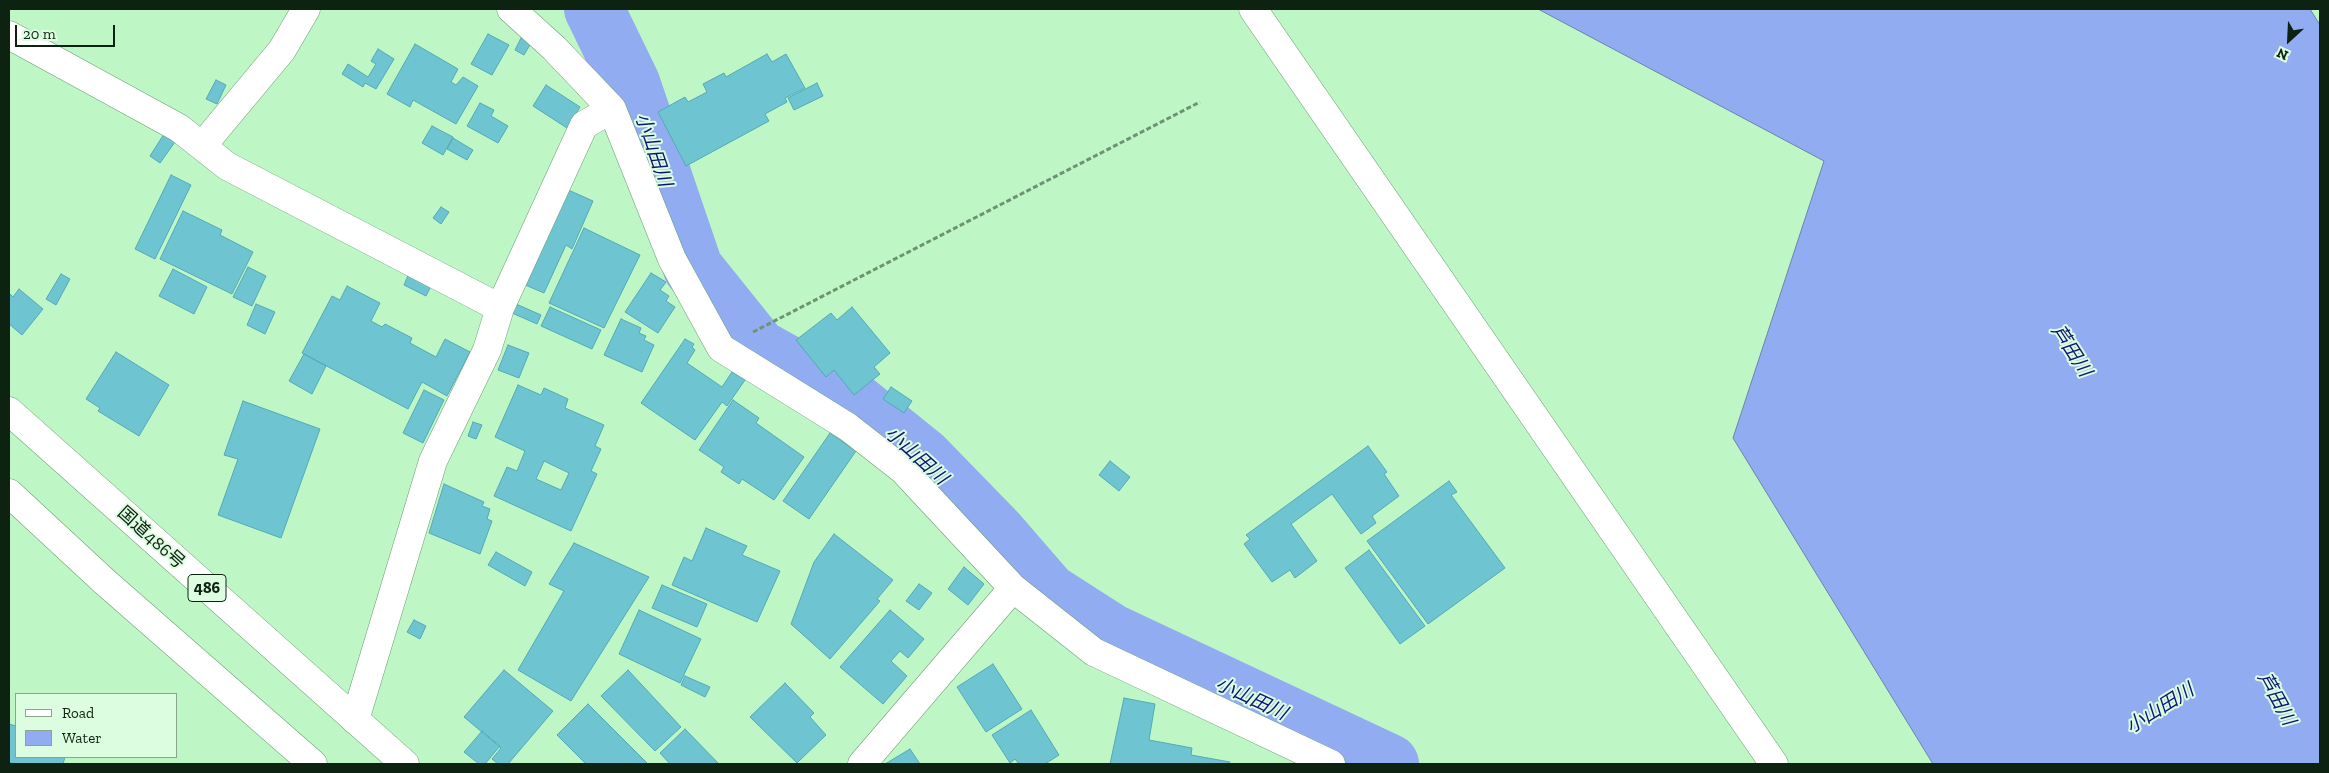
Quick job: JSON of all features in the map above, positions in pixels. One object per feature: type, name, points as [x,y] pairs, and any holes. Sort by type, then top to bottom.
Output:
[{"type":"main road","points":[[202,146],[282,50],[306,9]]},
{"type":"main road","points":[[511,9],[554,48],[612,110],[672,259],[721,348],[848,427],[903,470],[1013,588],[1094,652],[1331,764]]},
{"type":"main road","points":[[1253,9],[1774,764]]},
{"type":"main road","points":[[9,35],[179,128],[227,166],[500,308]]},
{"type":"main road","points":[[355,720],[433,461],[487,350],[500,308],[584,125],[612,110]]},
{"type":"main road","name":"国道486号","points":[[9,411],[405,764]]},
{"type":"main road","points":[[9,493],[105,582],[313,764]]},
{"type":"main road","points":[[862,764],[1013,588]]},
{"type":"path","points":[[721,348],[1200,102]]},
{"type":"water","name":"芦田川","points":[[1538,9],[2310,9],[2320,25],[2320,764],[1933,764],[1733,438],[1824,161]]},
{"type":"building","points":[[488,34],[509,45],[492,75],[471,64]]},
{"type":"building","points":[[521,38],[531,43],[524,55],[515,50]]},
{"type":"building","points":[[415,44],[458,69],[451,82],[456,85],[463,77],[478,86],[456,124],[413,100],[410,107],[387,94]]},
{"type":"building","points":[[378,49],[394,59],[376,89],[365,83],[363,87],[342,74],[348,64],[368,77],[376,64],[371,61]]},
{"type":"building","points":[[767,54],[772,62],[786,54],[805,88],[785,98],[787,102],[765,114],[769,121],[686,166],[658,112],[685,97],[688,102],[707,92],[703,84],[724,73],[726,77]]},
{"type":"building","points":[[216,80],[226,85],[217,104],[206,99]]},
{"type":"building","points":[[817,83],[823,96],[794,110],[788,98]]},
{"type":"building","points":[[546,85],[580,107],[567,128],[533,106]]},
{"type":"building","points":[[480,103],[494,110],[491,116],[508,126],[498,143],[467,126]]},
{"type":"building","points":[[432,126],[453,137],[443,155],[422,143]]},
{"type":"building","points":[[164,134],[175,142],[160,163],[150,156]]},
{"type":"building","points":[[453,138],[473,150],[467,160],[447,149]]},
{"type":"building","points":[[171,175],[191,185],[155,259],[135,249]]},
{"type":"building","points":[[566,189],[593,201],[572,249],[566,245],[544,293],[523,284]]},
{"type":"building","points":[[441,207],[449,212],[441,224],[433,218]]},
{"type":"building","points":[[183,211],[222,230],[220,235],[253,252],[232,294],[160,259]]},
{"type":"building","points":[[584,228],[640,255],[604,328],[549,303]]},
{"type":"building","points":[[248,267],[266,276],[252,306],[233,297]]},
{"type":"building","points":[[173,269],[207,287],[194,314],[159,296]]},
{"type":"building","points":[[410,271],[433,282],[426,296],[404,285]]},
{"type":"building","points":[[651,273],[666,282],[660,290],[669,296],[666,301],[675,307],[658,333],[625,312]]},
{"type":"building","points":[[61,274],[70,279],[56,305],[46,299]]},
{"type":"building","points":[[347,286],[380,303],[371,321],[382,327],[385,324],[412,338],[410,343],[436,357],[445,339],[470,352],[447,396],[422,382],[408,409],[302,353],[332,296],[340,300]]},
{"type":"building","points":[[19,289],[43,309],[22,335],[9,324],[9,293],[13,297]]},
{"type":"building","points":[[256,304],[275,312],[265,334],[247,325]]},
{"type":"building","points":[[516,304],[541,315],[537,324],[512,313]]},
{"type":"building","points":[[550,307],[601,330],[592,349],[541,326]]},
{"type":"building","points":[[852,307],[890,353],[874,367],[880,374],[854,395],[834,370],[826,377],[796,340],[831,313],[837,320]]},
{"type":"building","points":[[621,319],[641,328],[639,333],[646,336],[644,340],[654,345],[642,372],[604,355]]},
{"type":"building","points":[[685,339],[694,344],[692,347],[695,350],[687,363],[722,387],[732,372],[745,380],[727,406],[722,402],[695,440],[641,403]]},
{"type":"building","points":[[508,345],[529,353],[519,378],[498,370]]},
{"type":"building","points":[[116,352],[169,385],[139,436],[98,411],[100,408],[86,399]]},
{"type":"building","points":[[304,354],[326,366],[312,394],[289,381]]},
{"type":"building","points":[[518,385],[541,395],[544,388],[568,399],[565,408],[604,425],[595,446],[601,449],[591,471],[597,474],[571,531],[494,496],[507,467],[517,471],[525,451],[495,437]],"holes":[[[544,461],[569,473],[561,490],[536,479]]]},
{"type":"building","points":[[891,387],[912,401],[904,413],[883,399]]},
{"type":"building","points":[[424,390],[444,400],[423,443],[403,433]]},
{"type":"building","points":[[733,400],[759,418],[756,423],[804,457],[774,500],[742,479],[739,484],[721,472],[724,467],[699,450]]},
{"type":"building","points":[[243,401],[320,429],[281,538],[218,515],[238,459],[224,455]]},
{"type":"building","points":[[473,422],[482,425],[476,439],[468,436]]},
{"type":"building","points":[[830,433],[856,451],[809,519],[783,501]]},
{"type":"building","points":[[1368,446],[1387,472],[1384,474],[1399,496],[1372,516],[1376,523],[1361,534],[1332,494],[1291,524],[1317,561],[1295,578],[1290,570],[1272,582],[1244,544],[1250,539],[1246,535]]},
{"type":"building","points":[[1110,461],[1130,477],[1119,491],[1099,475]]},
{"type":"building","points":[[1449,481],[1457,492],[1451,495],[1505,568],[1428,624],[1367,541]]},
{"type":"building","points":[[444,484],[484,502],[482,506],[490,509],[487,519],[492,521],[480,554],[429,533]]},
{"type":"building","points":[[706,528],[747,546],[742,555],[780,571],[757,622],[672,585],[684,557],[692,561]]},
{"type":"building","points":[[834,534],[893,580],[877,599],[880,601],[830,659],[791,624],[814,562]]},
{"type":"building","points":[[574,543],[649,577],[571,701],[518,670],[564,591],[549,584]]},
{"type":"building","points":[[1369,550],[1425,626],[1400,644],[1345,568]]},
{"type":"building","points":[[496,552],[532,572],[525,586],[488,565]]},
{"type":"building","points":[[964,567],[984,584],[968,605],[948,589]]},
{"type":"building","points":[[919,584],[932,593],[919,610],[906,601]]},
{"type":"building","points":[[662,585],[707,604],[697,627],[652,608]]},
{"type":"building","points":[[639,610],[701,639],[680,683],[619,654]]},
{"type":"building","points":[[890,610],[924,639],[908,658],[900,651],[891,661],[907,676],[883,704],[840,667]]},
{"type":"building","points":[[414,620],[426,626],[420,639],[407,632]]},
{"type":"building","points":[[993,664],[1022,709],[986,732],[957,687]]},
{"type":"building","points":[[504,670],[553,711],[508,764],[498,764],[492,759],[501,748],[464,717]]},
{"type":"building","points":[[628,670],[681,727],[655,751],[601,696]]},
{"type":"building","points":[[685,676],[710,687],[705,697],[681,685]]},
{"type":"building","points":[[785,683],[814,713],[810,717],[826,735],[797,763],[750,717]]},
{"type":"building","points":[[1124,698],[1155,704],[1149,740],[1192,748],[1191,755],[1230,762],[1229,764],[1110,764]]},
{"type":"building","points":[[588,704],[648,764],[586,764],[557,735]]},
{"type":"building","points":[[1031,710],[1059,755],[1045,764],[1019,764],[1015,759],[1010,763],[992,735]]},
{"type":"building","points":[[9,724],[15,726],[15,758],[65,758],[63,764],[16,764],[9,762]]},
{"type":"building","points":[[685,729],[719,764],[670,764],[660,753]]},
{"type":"building","points":[[482,731],[500,746],[485,764],[479,764],[464,752]]},
{"type":"building","points":[[910,749],[920,764],[885,764]]},
{"type":"waterway","name":"小山田川","points":[[594,9],[630,83],[693,268],[758,349],[855,403],[922,457],[996,533],[1048,593],[1112,634],[1389,764]]}]
